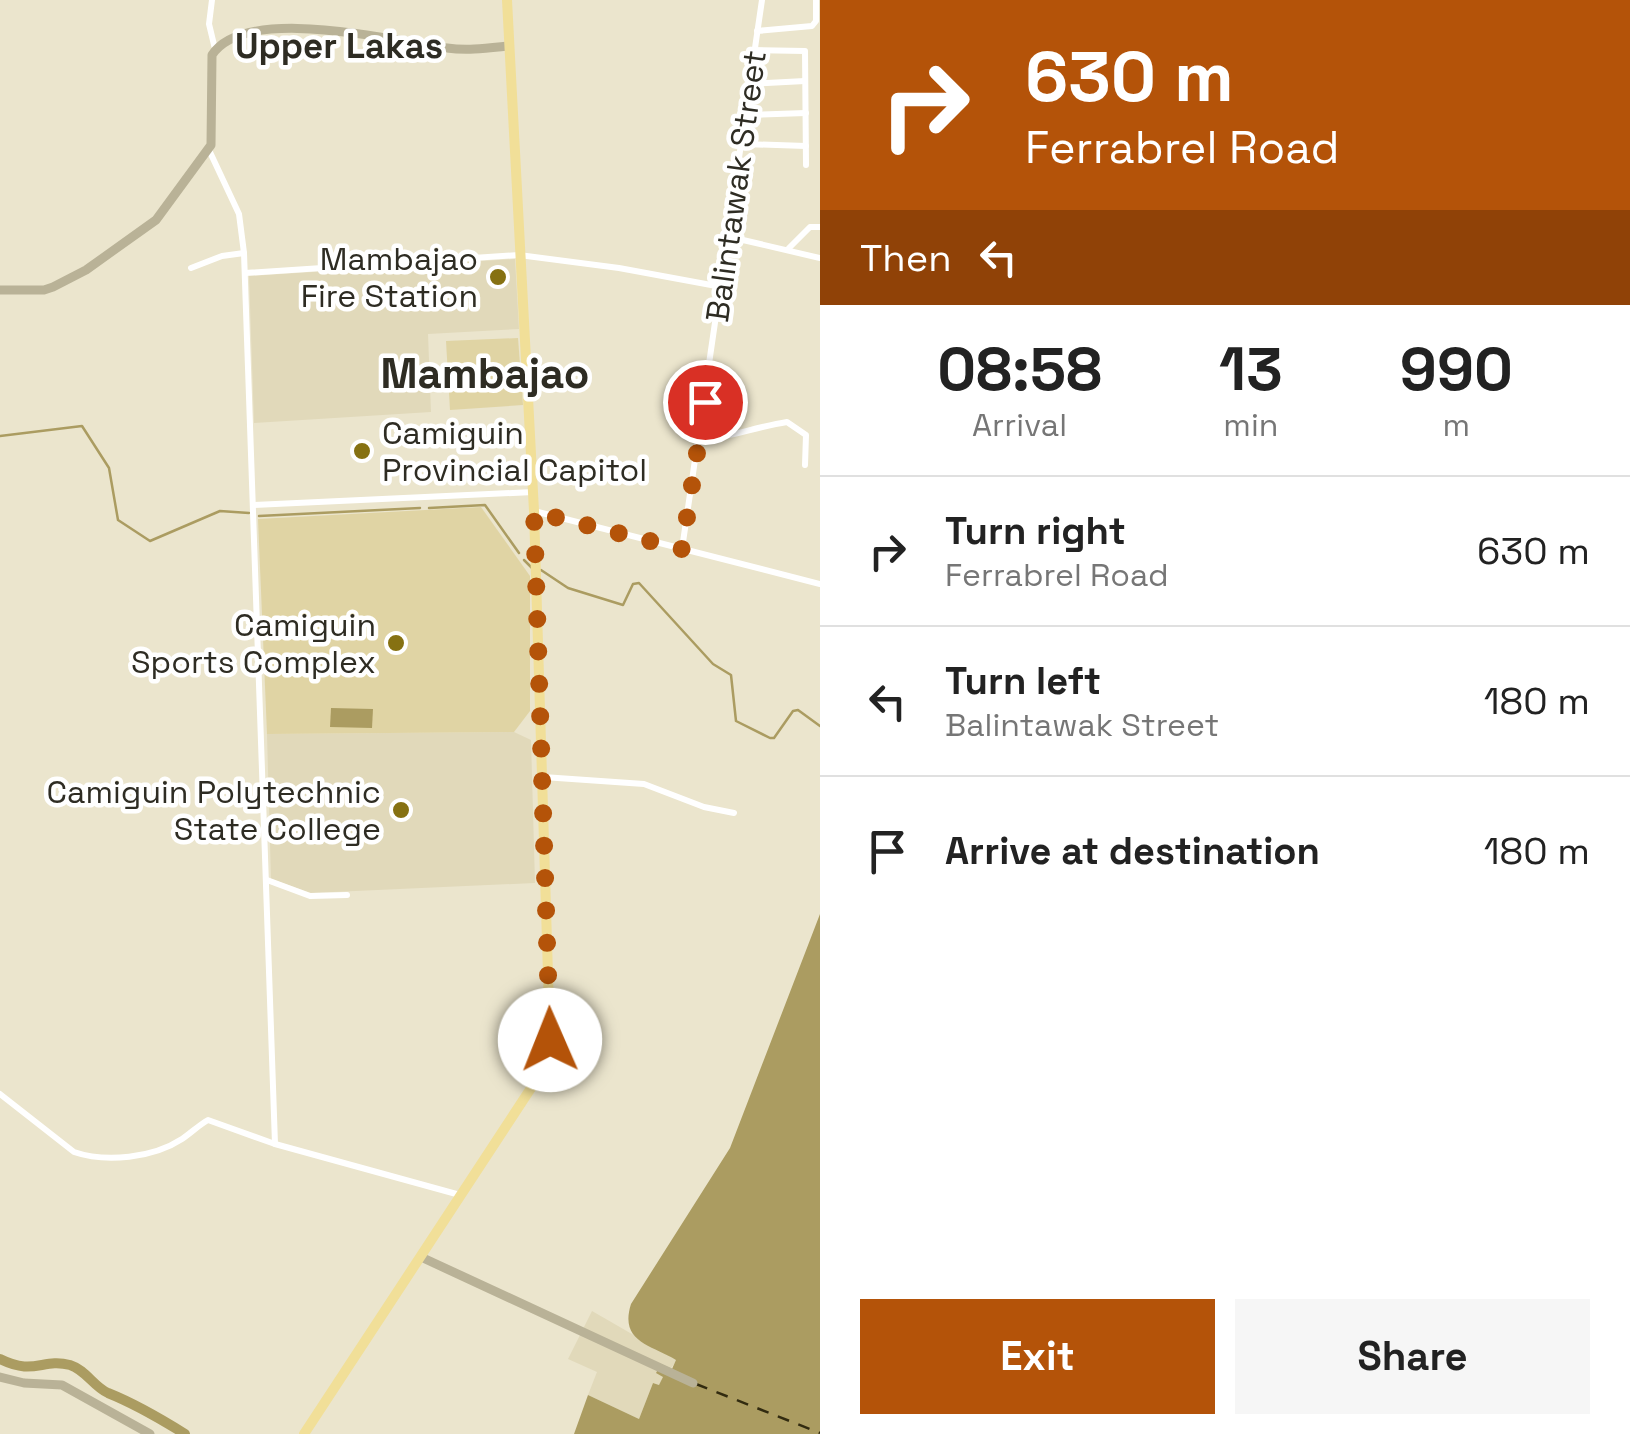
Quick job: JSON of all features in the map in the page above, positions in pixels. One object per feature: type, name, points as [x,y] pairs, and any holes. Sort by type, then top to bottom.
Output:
[{"type":"main road","points":[[304,1434],[535,1082],[548,1052],[551,1029],[534,512],[508,0]]},
{"type":"street","points":[[0,290],[44,290],[101,260],[156,220],[209,150],[214,129],[215,50],[208,24],[212,0]]},
{"type":"street","name":"Balintawak Street","points":[[682,549],[762,0]]},
{"type":"street","points":[[757,31],[812,26],[816,21],[816,0]]},
{"type":"street","points":[[215,50],[228,39],[246,33],[313,30],[360,32],[444,48],[510,46]]},
{"type":"street","points":[[754,50],[805,50],[806,165]]},
{"type":"street","points":[[750,84],[806,81]]},
{"type":"street","points":[[748,115],[806,113]]},
{"type":"street","points":[[744,144],[806,146]]},
{"type":"street","points":[[209,150],[239,214],[244,252],[275,1144]]},
{"type":"street","points":[[789,248],[810,228],[820,227]]},
{"type":"street","points":[[730,237],[820,258]]},
{"type":"street","points":[[191,268],[244,252]]},
{"type":"street","points":[[245,273],[519,255],[722,287]]},
{"type":"street","points":[[699,440],[737,436],[750,428],[787,422],[806,436],[806,465]]},
{"type":"street","points":[[253,505],[533,492]]},
{"type":"street","points":[[534,512],[820,584]]},
{"type":"street","points":[[542,777],[644,784],[704,807],[734,813]]},
{"type":"street","points":[[267,880],[310,896],[347,895]]},
{"type":"street","points":[[0,1094],[74,1152],[87,1157],[114,1158],[156,1150],[182,1140],[208,1120],[275,1144],[460,1195]]},
{"type":"street","points":[[420,1258],[693,1384]]},
{"type":"street","points":[[0,1378],[62,1385],[150,1434]]},
{"type":"shaded area","points":[[515,259],[519,329],[428,334],[431,412],[254,423],[249,276]]},
{"type":"shaded area","points":[[518,338],[523,405],[450,410],[446,341]]},
{"type":"shaded area","name":"Camiguin Sports Complex","points":[[481,507],[530,576],[530,711],[514,732],[267,734],[258,519]]},
{"type":"shaded area","points":[[331,708],[373,709],[372,728],[330,727]]},
{"type":"shaded area","name":"Camiguin Polytechnic State College","points":[[514,732],[531,740],[535,883],[311,893],[271,879],[267,734]]},
{"type":"shaded area","points":[[820,914],[820,1434],[574,1434],[588,1395],[639,1419],[653,1383],[659,1385],[663,1377],[656,1373],[661,1364],[672,1369],[676,1360],[633,1334],[628,1317],[631,1304],[730,1148]]},
{"type":"shaded area","points":[[592,1311],[677,1360],[659,1385],[653,1383],[639,1419],[588,1395],[597,1372],[568,1359]]},
{"type":"waterway","points":[[0,436],[82,426],[109,468],[118,520],[150,541],[220,511],[249,513]]},
{"type":"waterway","points":[[429,508],[485,505],[519,553]]},
{"type":"waterway","points":[[259,516],[420,508]]},
{"type":"waterway","points":[[524,560],[533,569]]},
{"type":"waterway","points":[[541,570],[568,588],[623,605],[633,584],[639,583],[713,664],[731,675],[736,721],[770,738],[774,738],[793,711],[798,710],[820,726]]},
{"type":"waterway","points":[[0,1359],[30,1367],[70,1365],[103,1390],[185,1434]]},
{"type":"ferry route","points":[[696,1384],[820,1433]]},
{"type":"place","name":"Mambajao Fire Station","points":[[498,277]]},
{"type":"place","name":"Camiguin Provincial Capitol","points":[[362,451]]},
{"type":"place","name":"Camiguin Sports Complex","points":[[396,643]]},
{"type":"place","name":"Camiguin Polytechnic State College","points":[[401,810]]},
{"type":"district","name":"Upper Lakas","points":[[339,46]]},
{"type":"district","name":"Mambajao","points":[[485,373]]},
{"type":"route","points":[[550,1040],[534,512],[682,549],[705,402]]}]
